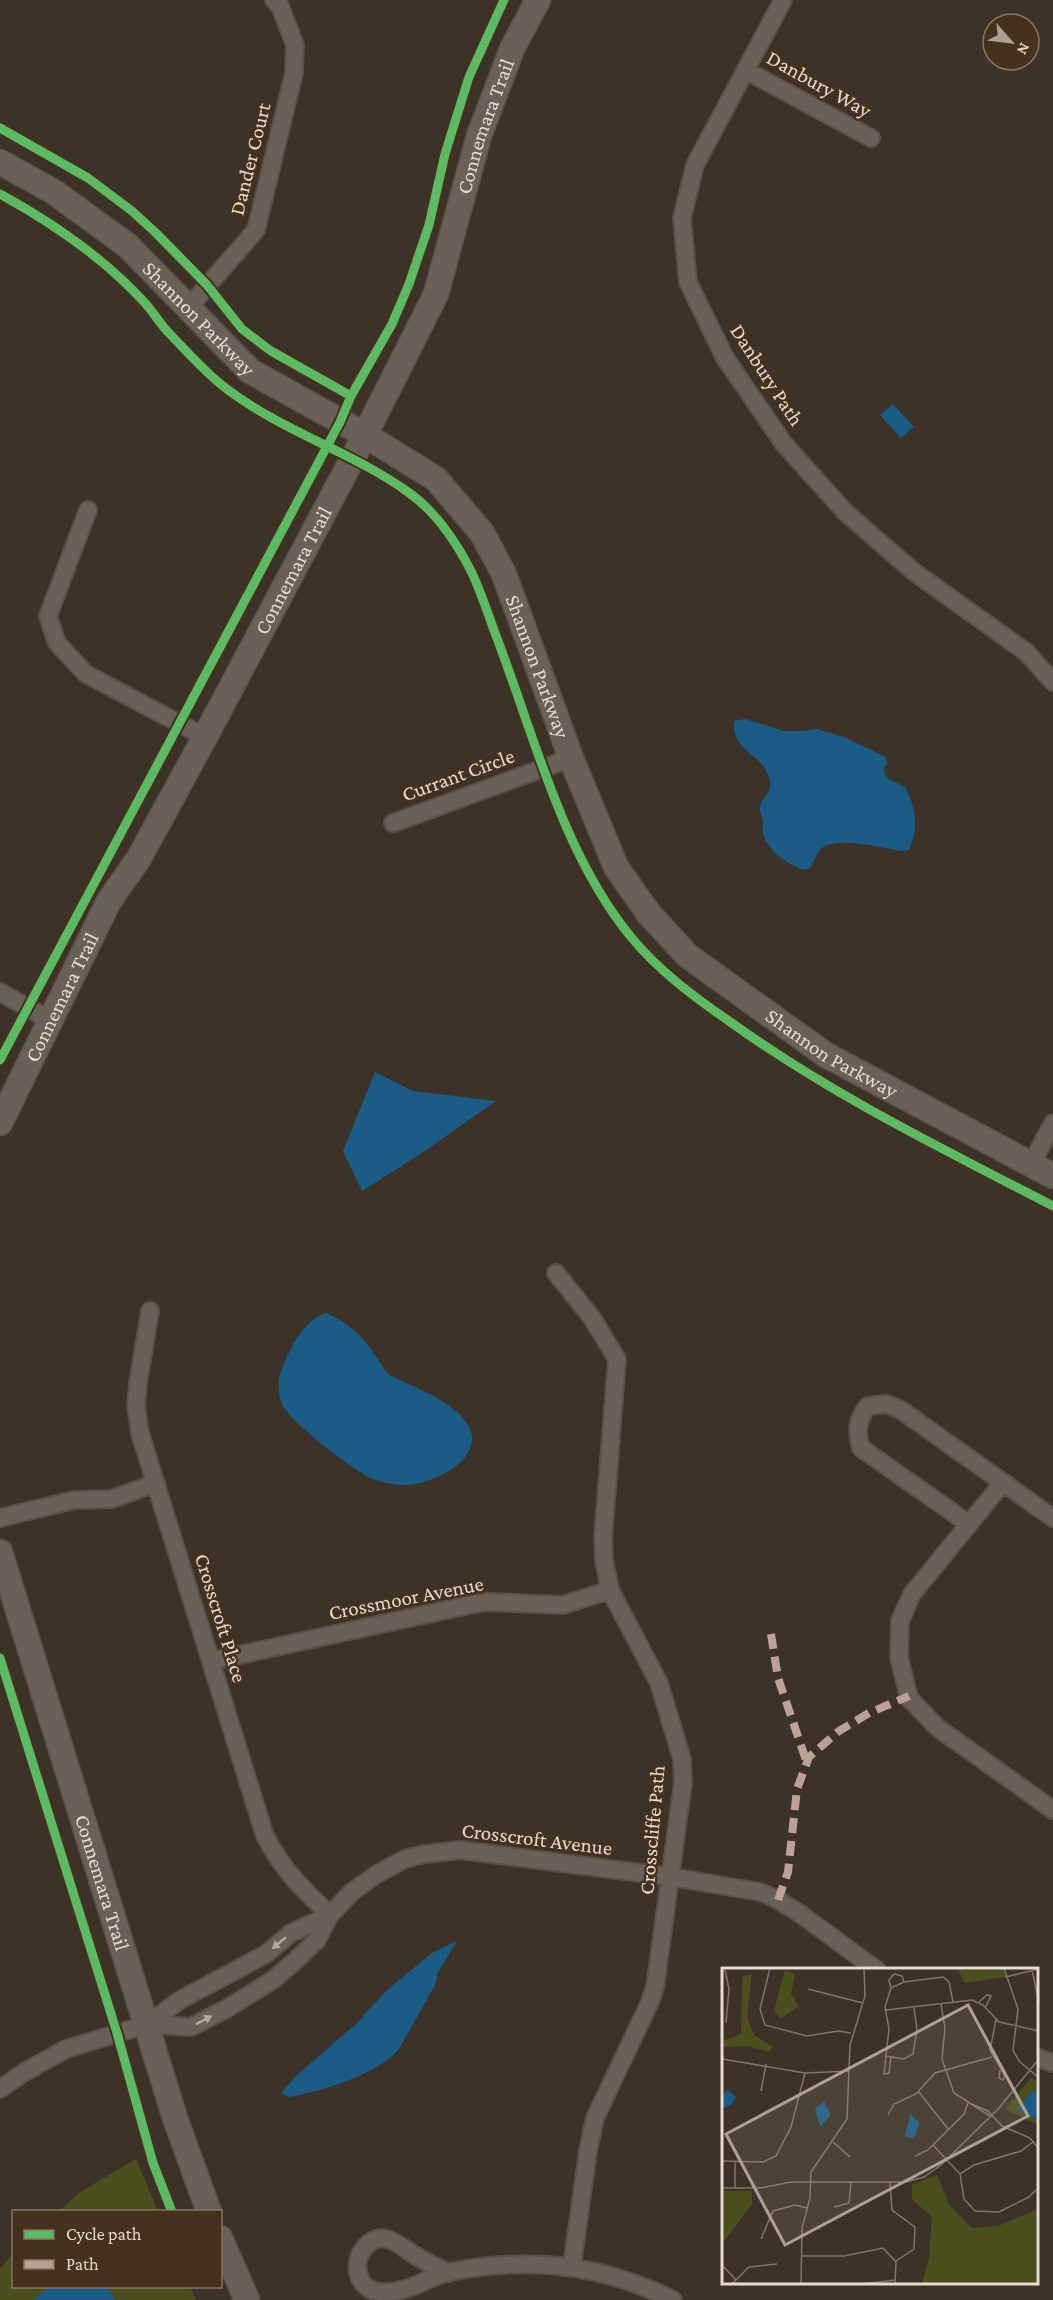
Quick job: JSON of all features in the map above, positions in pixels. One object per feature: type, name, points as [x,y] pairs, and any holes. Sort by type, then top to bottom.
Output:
[{"type":"street","name":"Dander Court","points":[[188,308],[256,230],[294,73],[296,45],[280,6],[274,0]]},
{"type":"street","name":"Connemara Trail","points":[[0,1123],[109,901],[139,858],[205,737],[436,294],[479,136],[512,49],[538,0]]},
{"type":"street","name":"Danbury Path","points":[[783,0],[695,165],[682,218],[688,282],[725,358],[784,444],[845,512],[914,572],[1026,652],[1053,682]]},
{"type":"street","name":"Danbury Way","points":[[745,70],[871,138]]},
{"type":"street","name":"Shannon Parkway","points":[[0,162],[54,192],[128,246],[250,371],[364,435],[436,479],[482,533],[504,574],[571,758],[616,867],[649,914],[688,956],[826,1055],[1053,1176]]},
{"type":"street","points":[[88,510],[48,616],[57,643],[86,674],[205,737]]},
{"type":"street","name":"Currant Circle","points":[[393,823],[571,758]]},
{"type":"street","points":[[0,992],[51,1021]]},
{"type":"street","points":[[1031,1165],[1053,1124]]},
{"type":"street","name":"Crosscliffe Path","points":[[556,1273],[592,1318],[616,1359],[603,1538],[604,1560],[610,1590],[659,1683],[682,1759],[683,1783],[672,1877],[655,1987],[600,2106],[591,2133],[572,2266]]},
{"type":"street","name":"Crosscroft Place","points":[[150,1311],[136,1406],[140,1433],[266,1836],[278,1860],[298,1885],[330,1915]]},
{"type":"street","points":[[969,1524],[861,1448],[856,1431],[861,1415],[868,1406],[887,1404],[901,1410],[1053,1518]]},
{"type":"street","points":[[0,1518],[74,1500],[112,1498],[156,1483]]},
{"type":"street","points":[[1005,1483],[912,1594],[900,1621],[899,1657],[909,1698],[938,1728],[1053,1810]]},
{"type":"street","name":"Connemara Trail","points":[[0,1552],[178,2127],[209,2210]]},
{"type":"street","name":"Crossmoor Avenue","points":[[211,1661],[469,1605],[487,1602],[563,1605],[610,1590]]},
{"type":"street","name":"Crosscroft Avenue","points":[[147,2024],[191,2027],[226,2008],[273,1980],[295,1961],[317,1940],[330,1915],[352,1892],[377,1874],[405,1859],[442,1851],[460,1850],[672,1877],[760,1892],[775,1898],[875,1968]]},
{"type":"street","name":"Crosscroft Avenue","points":[[147,2024],[180,2000],[266,1954],[291,1933],[330,1915]]},
{"type":"street","points":[[0,2089],[66,2049],[147,2024]]},
{"type":"street","points":[[1038,2058],[1053,2063]]},
{"type":"street","points":[[449,2273],[416,2256],[396,2241],[387,2239],[379,2238],[369,2242],[357,2260],[361,2281],[369,2289],[380,2292],[395,2291],[449,2273],[508,2265],[572,2266],[637,2283],[673,2300]]},
{"type":"street","points":[[222,2243],[247,2300]]},
{"type":"green space","points":[[136,2159],[158,2210],[60,2210],[80,2192]]},
{"type":"green space","points":[[12,2255],[12,2288],[190,2288],[196,2300],[0,2300],[0,2268]]},
{"type":"water","points":[[893,404],[914,427],[901,438],[880,415]]},
{"type":"water","points":[[745,719],[784,731],[817,729],[846,738],[886,757],[887,764],[883,770],[887,778],[905,787],[914,810],[914,834],[909,850],[837,843],[822,848],[810,868],[804,870],[779,856],[766,841],[760,812],[761,803],[770,789],[770,780],[763,765],[741,745],[735,731],[734,721]]},
{"type":"water","points":[[375,1072],[413,1091],[496,1101],[419,1155],[362,1191],[343,1151]]},
{"type":"water","points":[[326,1313],[344,1322],[358,1334],[390,1375],[437,1398],[461,1416],[470,1430],[472,1443],[467,1455],[457,1465],[444,1474],[414,1484],[400,1485],[376,1480],[364,1475],[338,1457],[287,1412],[280,1396],[280,1372],[304,1329],[310,1322]]},
{"type":"water","points":[[457,1941],[437,1974],[436,1983],[399,2049],[389,2058],[363,2074],[333,2086],[289,2097],[281,2093],[296,2076],[356,2024],[386,1991],[432,1953]]},
{"type":"water","points":[[48,2288],[109,2288],[115,2300],[33,2300]]},
{"type":"marked path","points":[[771,1634],[778,1678],[807,1763]]},
{"type":"marked path","points":[[778,1900],[788,1872],[797,1789],[809,1757],[839,1731],[869,1713],[909,1696]]},
{"type":"cycle path","points":[[0,1060],[340,422],[351,396],[392,324],[409,284],[429,225],[445,154],[469,77],[504,0]]},
{"type":"cycle path","points":[[0,128],[88,178],[132,211],[207,285],[242,329],[271,351],[351,396]]},
{"type":"cycle path","points":[[0,194],[58,229],[95,256],[145,303],[166,330],[223,386],[268,416],[386,478],[408,492],[436,517],[458,547],[477,584],[552,791],[586,868],[607,904],[631,937],[653,961],[703,1002],[767,1048],[807,1073],[888,1120],[1053,1206]]},
{"type":"cycle path","points":[[0,1658],[117,2033],[153,2163],[171,2210]]}]
